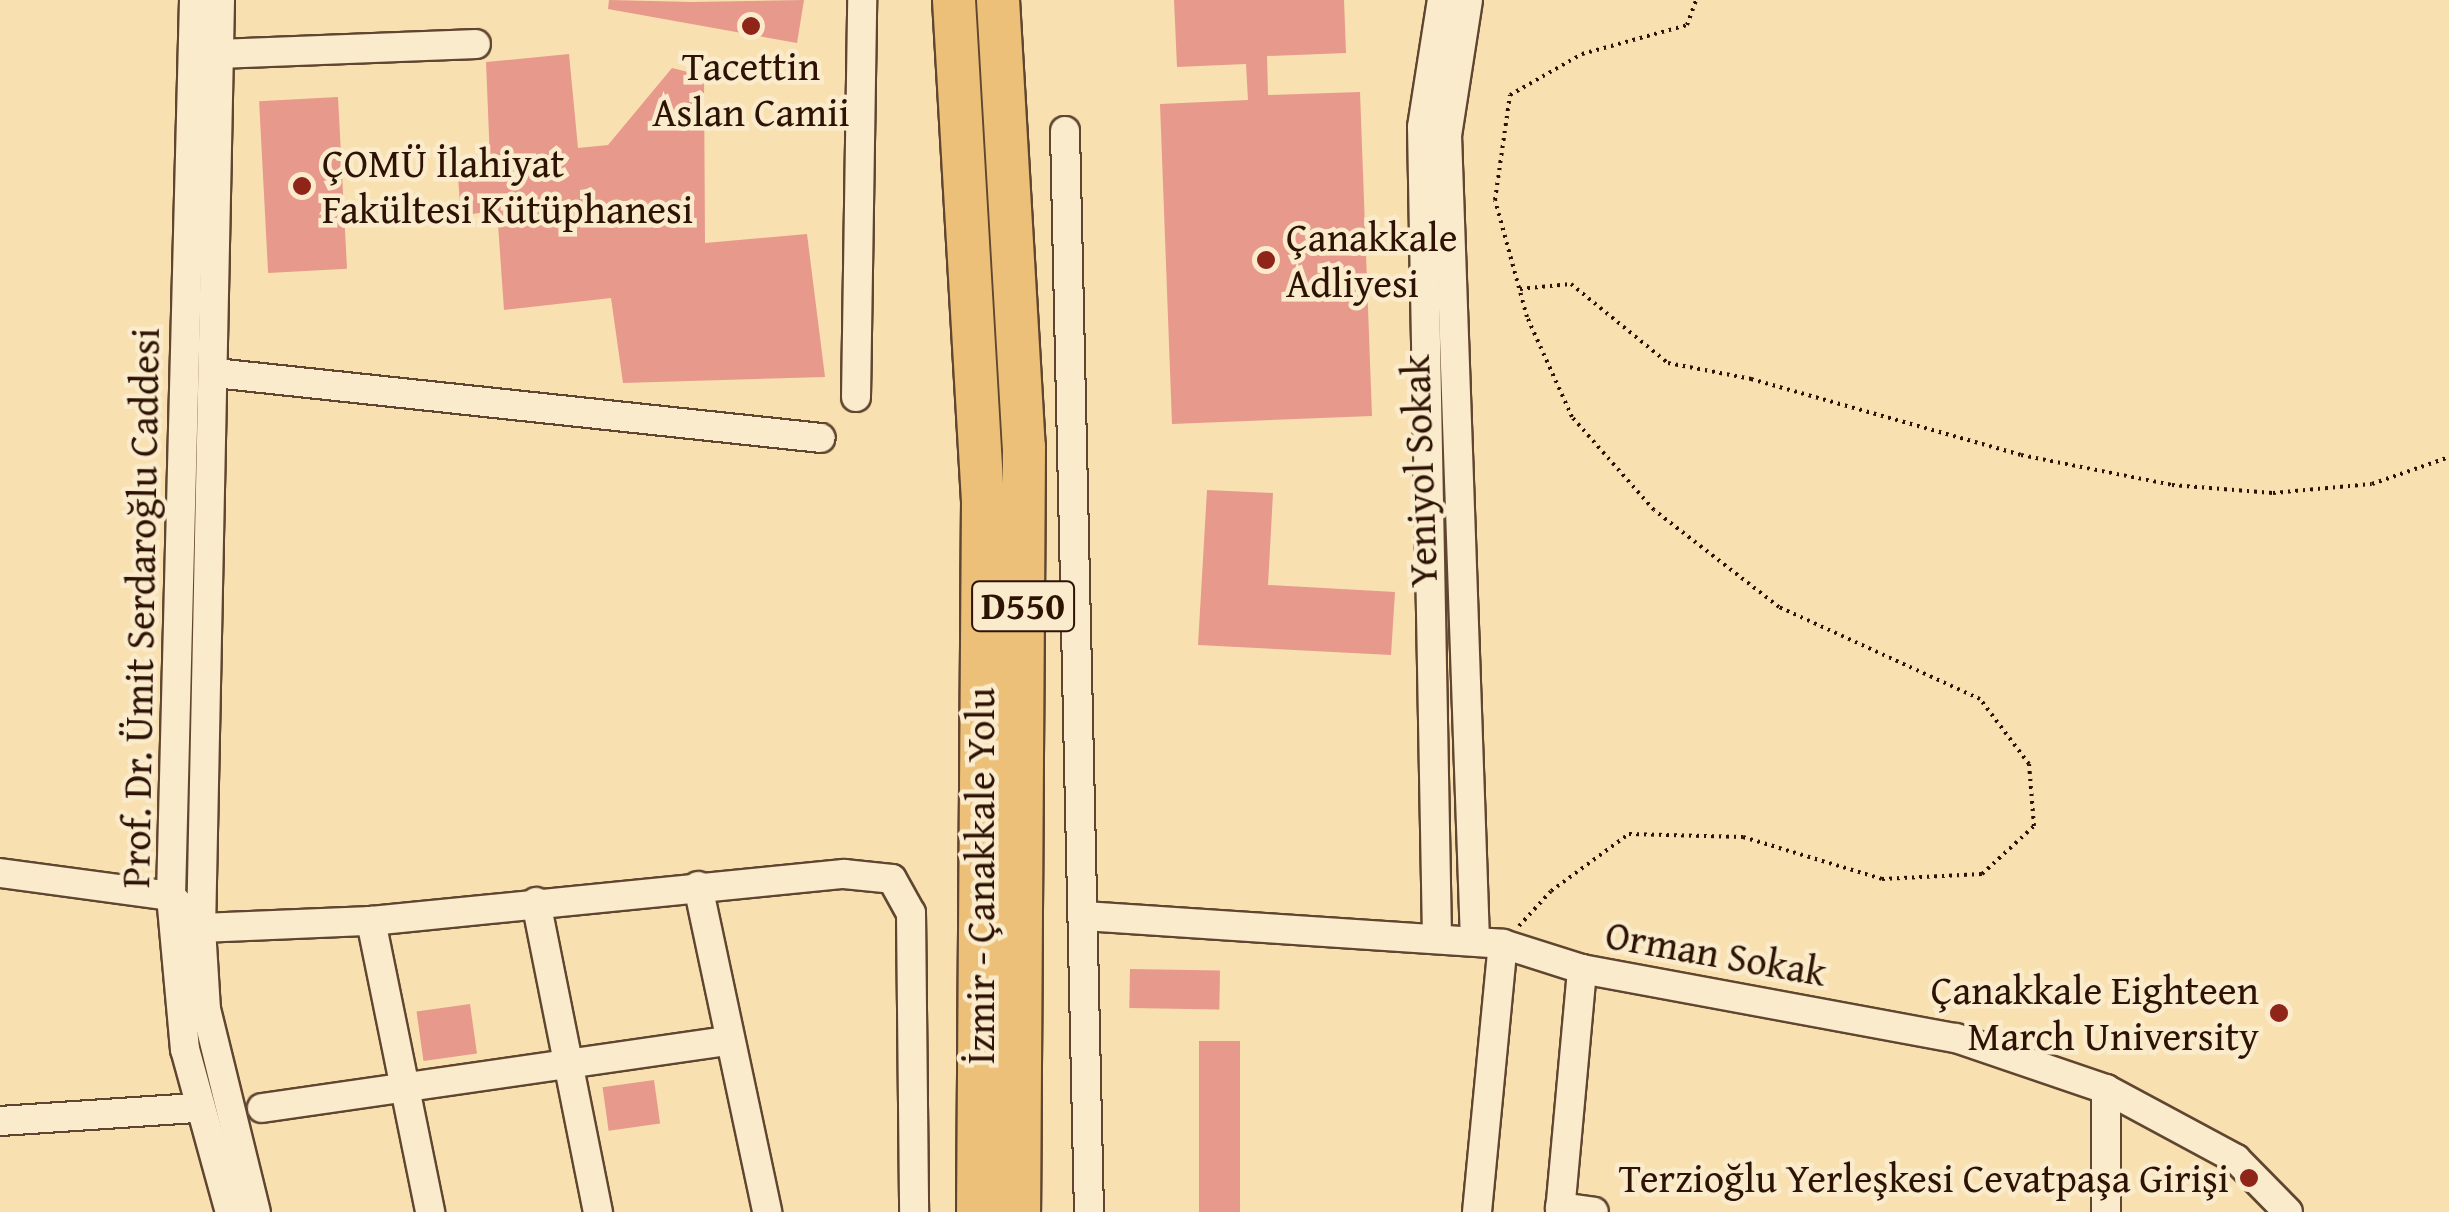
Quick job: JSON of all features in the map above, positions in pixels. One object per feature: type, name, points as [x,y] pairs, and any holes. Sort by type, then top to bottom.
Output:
[{"type":"highway","name":"İzmir - Çanakkale Yolu","points":[[954,0],[984,502],[978,1212]]},
{"type":"highway","name":"İzmir - Çanakkale Yolu","points":[[998,0],[1024,447],[1019,1212]]},
{"type":"street","name":"Prof. Dr. Ümit Serdaroğlu Caddesi","points":[[194,0],[171,896],[198,1108],[230,1212]]},
{"type":"street","name":"Prof. Dr. Ümit Serdaroğlu Caddesi","points":[[220,0],[201,928],[206,1008],[256,1212]]},
{"type":"street","points":[[856,398],[862,0]]},
{"type":"street","name":"Yeniyol Sokak","points":[[1437,937],[1422,127],[1442,0]]},
{"type":"street","name":"Yeniyol Sokak","points":[[1468,0],[1447,135],[1475,940]]},
{"type":"street","points":[[219,54],[476,44]]},
{"type":"street","points":[[1065,131],[1089,1212]]},
{"type":"street","points":[[215,373],[822,438]]},
{"type":"street","points":[[0,873],[171,896],[201,928],[372,921],[844,874],[892,879],[911,913],[914,1212]]},
{"type":"street","points":[[698,886],[767,1212]]},
{"type":"street","points":[[536,902],[598,1212]]},
{"type":"street","name":"Orman Sokak","points":[[1083,916],[1475,940],[1503,944],[1582,970],[1956,1038],[2106,1089],[2236,1159],[2288,1212]]},
{"type":"street","points":[[372,921],[430,1212]]},
{"type":"street","points":[[1478,1212],[1503,944]]},
{"type":"street","points":[[1582,970],[1560,1209],[1594,1212]]},
{"type":"street","points":[[262,1108],[729,1041]]},
{"type":"street","points":[[2106,1089],[2106,1212]]},
{"type":"street","points":[[0,1121],[198,1108]]},
{"type":"path","points":[[1503,944],[1551,891],[1630,834],[1743,836],[1882,879],[1982,874],[2034,826],[2029,764],[1980,700],[1779,607],[1654,510],[1572,417],[1520,289],[1494,200],[1510,96],[1582,54],[1687,25],[1696,0]]},
{"type":"path","points":[[1520,289],[1571,284],[1668,362],[1752,379],[2021,455],[2172,485],[2273,494],[2372,484],[2449,457]]},
{"type":"building","name":"Tacettin Aslan Camii","points":[[609,0],[804,0],[797,43],[608,9]]},
{"type":"building","name":"Çanakkale Adliyesi","points":[[1174,0],[1344,0],[1346,53],[1267,56],[1268,95],[1360,92],[1372,416],[1172,424],[1160,104],[1248,100],[1246,64],[1177,67]]},
{"type":"building","points":[[569,54],[578,148],[608,145],[672,68],[704,76],[705,243],[807,234],[825,377],[623,383],[611,298],[504,310],[497,210],[461,216],[457,165],[490,160],[486,62]]},
{"type":"building","name":"ÇOMÜ İlahiyat Fakültesi Kütüphanesi","points":[[338,97],[347,269],[268,273],[259,101]]},
{"type":"building","points":[[1207,490],[1273,493],[1268,585],[1395,592],[1391,655],[1198,645]]},
{"type":"building","points":[[1130,969],[1220,971],[1219,1010],[1129,1008]]},
{"type":"building","points":[[470,1004],[477,1054],[423,1061],[417,1012]]},
{"type":"building","points":[[1199,1041],[1240,1041],[1240,1212],[1199,1212]]},
{"type":"building","points":[[654,1080],[660,1124],[609,1131],[603,1087]]},
{"type":"place","name":"Tacettin Aslan Camii","points":[[751,26]]},
{"type":"place","name":"ÇOMÜ İlahiyat Fakültesi Kütüphanesi","points":[[302,186]]},
{"type":"place","name":"Çanakkale Adliyesi","points":[[1266,260]]},
{"type":"place","name":"Çanakkale Eighteen March University","points":[[2279,1013]]},
{"type":"place","name":"Terzioğlu Yerleşkesi Cevatpaşa Girişi","points":[[2249,1178]]}]
